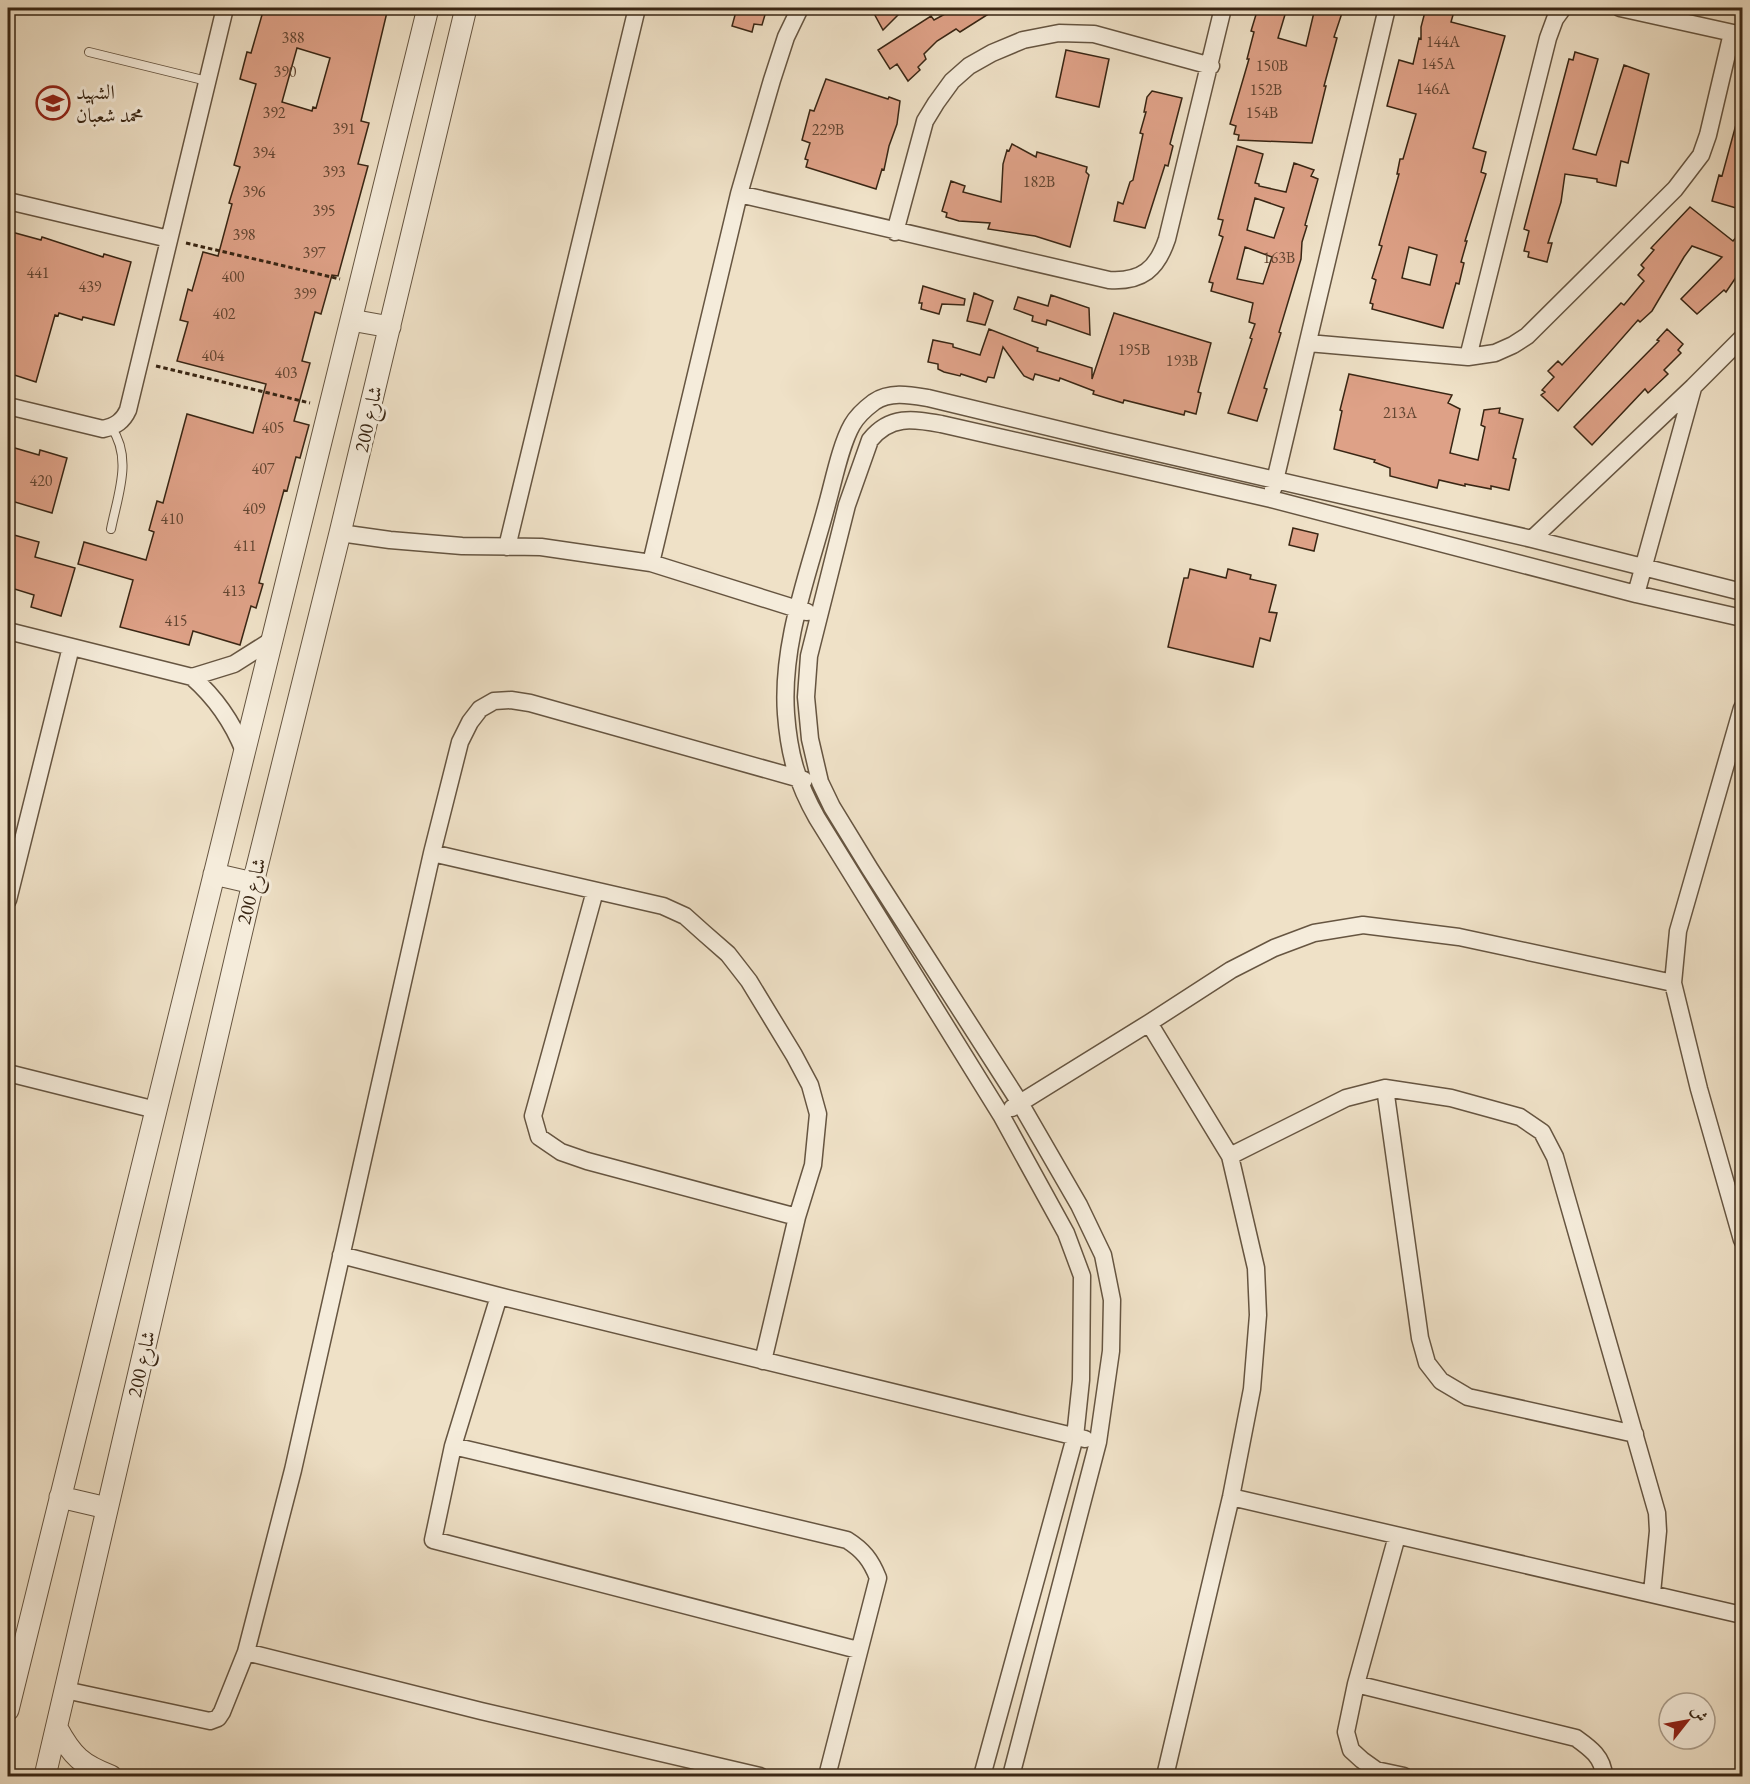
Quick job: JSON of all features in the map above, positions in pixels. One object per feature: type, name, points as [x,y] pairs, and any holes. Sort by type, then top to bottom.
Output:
[{"type":"street","points":[[8,406],[95,428],[111,427],[124,417],[128,410],[225,8]]},
{"type":"street","name":"شارع 200","points":[[8,1710],[428,8]]},
{"type":"street","name":"شارع 200","points":[[45,1776],[253,883],[466,8]]},
{"type":"street","points":[[507,547],[637,8]]},
{"type":"street","points":[[651,563],[740,194],[772,80],[786,37],[800,8]]},
{"type":"street","points":[[740,194],[1109,280],[1122,281],[1138,277],[1153,267],[1167,239],[1224,8]]},
{"type":"street","points":[[1271,499],[1387,8]]},
{"type":"street","points":[[1468,357],[1548,38],[1555,19],[1563,8]]},
{"type":"street","points":[[1308,344],[1468,357],[1495,353],[1527,336],[1675,189],[1701,155],[1737,34],[1620,8]]},
{"type":"street","points":[[896,232],[925,121],[952,81],[969,66],[992,53],[1023,40],[1059,33],[1094,34],[1211,66]]},
{"type":"street","points":[[8,201],[169,239]]},
{"type":"street","points":[[351,320],[390,327]]},
{"type":"street","points":[[1532,539],[1743,338]]},
{"type":"street","points":[[1636,594],[1693,387]]},
{"type":"street","points":[[982,1776],[1075,1437],[1081,1380],[1082,1276],[1066,1233],[1000,1115],[817,818],[797,779],[786,712],[788,671],[797,609],[851,426],[860,414],[875,401],[904,394],[928,398],[1532,539],[1743,592]]},
{"type":"street","points":[[1011,1776],[1098,1442],[1111,1351],[1112,1300],[1103,1255],[1079,1205],[1020,1102],[870,869],[832,807],[820,782],[810,739],[806,697],[809,656],[847,505],[865,451],[877,432],[900,420],[941,424],[1271,499],[1636,594],[1743,618]]},
{"type":"street","points":[[340,533],[390,540],[573,550],[651,563],[818,615]]},
{"type":"street","points":[[8,632],[192,677],[224,710],[236,730],[244,751]]},
{"type":"street","points":[[192,677],[234,664],[272,640]]},
{"type":"street","points":[[8,900],[70,647]]},
{"type":"street","points":[[65,1690],[210,1721],[218,1718],[222,1712],[246,1652],[293,1470],[432,853],[460,742],[470,722],[480,709],[494,702],[510,700],[530,704],[797,779],[820,782]]},
{"type":"street","points":[[1743,708],[1678,931],[1673,983],[1700,1089],[1743,1240]]},
{"type":"street","points":[[432,853],[663,906],[685,916],[728,954],[749,981],[800,1065],[810,1085],[818,1114],[813,1165],[797,1217],[763,1361]]},
{"type":"street","points":[[214,874],[253,883]]},
{"type":"street","points":[[595,891],[532,1116],[539,1137],[561,1152],[587,1161],[797,1217]]},
{"type":"street","points":[[1000,1115],[1231,970],[1274,948],[1314,933],[1363,925],[1459,937],[1673,983]]},
{"type":"street","points":[[1149,1023],[1230,1156],[1256,1268],[1258,1315],[1252,1389],[1232,1497],[1165,1776]]},
{"type":"street","points":[[8,1073],[156,1110]]},
{"type":"street","points":[[1230,1156],[1346,1098],[1384,1088],[1450,1098],[1520,1117],[1542,1132],[1555,1157],[1657,1512],[1658,1532],[1652,1593]]},
{"type":"street","points":[[1384,1088],[1420,1338],[1427,1363],[1441,1381],[1468,1397],[1635,1434]]},
{"type":"street","points":[[341,1255],[499,1296],[1098,1442]]},
{"type":"street","points":[[499,1296],[453,1446],[433,1540],[858,1650]]},
{"type":"street","points":[[453,1446],[847,1540],[861,1548],[871,1561],[878,1578],[827,1776]]},
{"type":"street","points":[[60,1497],[107,1508]]},
{"type":"street","points":[[1232,1497],[1743,1615]]},
{"type":"street","points":[[1397,1536],[1356,1684],[1346,1732],[1351,1750],[1362,1760],[1376,1770],[1404,1776]]},
{"type":"street","points":[[246,1652],[481,1711],[760,1776]]},
{"type":"street","points":[[1356,1684],[1575,1738],[1593,1750],[1603,1766],[1604,1776]]},
{"type":"street","points":[[57,1728],[68,1748],[80,1761],[111,1776]]},
{"type":"lane","points":[[89,52],[207,81]]},
{"type":"lane","points":[[111,427],[122,446],[124,467],[111,529]]},
{"type":"path","points":[[169,239],[360,284]]},
{"type":"path","points":[[139,362],[329,408]]},
{"type":"building","points":[[264,8],[388,8],[361,121],[369,123],[358,164],[368,166],[338,276],[332,275],[321,314],[315,312],[302,361],[310,363],[294,421],[309,425],[300,458],[296,457],[287,491],[284,490],[259,583],[263,584],[256,608],[251,606],[240,645],[193,631],[189,645],[120,627],[133,580],[78,564],[84,542],[146,560],[154,532],[149,530],[157,501],[163,503],[187,414],[253,433],[266,384],[177,361],[188,322],[180,320],[188,289],[192,291],[203,252],[218,256],[232,204],[229,203],[240,167],[234,165],[256,84],[240,79],[247,52],[251,53]],"holes":[[[297,48],[330,58],[316,108],[313,107],[312,111],[282,102]]]},
{"type":"building","points":[[737,8],[767,8],[762,25],[754,24],[752,32],[732,26]]},
{"type":"building","points":[[871,8],[905,8],[883,30]]},
{"type":"building","points":[[956,8],[998,8],[960,32],[956,29],[937,41],[924,54],[926,59],[918,67],[920,70],[908,81],[897,64],[890,69],[878,50],[931,16],[934,20]]},
{"type":"building","points":[[1258,8],[1287,8],[1278,38],[1306,46],[1315,8],[1340,8],[1339,12],[1342,13],[1334,37],[1337,38],[1312,143],[1238,140],[1239,135],[1234,134],[1236,126],[1230,124],[1249,59],[1247,59],[1254,32],[1251,31]]},
{"type":"building","points":[[1426,8],[1455,8],[1451,22],[1505,36],[1473,148],[1486,152],[1481,172],[1486,174],[1465,241],[1467,241],[1461,262],[1464,263],[1459,284],[1456,283],[1443,328],[1372,309],[1373,304],[1370,303],[1376,280],[1372,278],[1382,246],[1379,245],[1399,174],[1397,174],[1400,159],[1403,159],[1416,114],[1387,106],[1399,60],[1413,64],[1419,38],[1421,39],[1421,27]],"holes":[[[1409,247],[1437,255],[1430,285],[1402,278]]]},
{"type":"building","points":[[1066,50],[1109,59],[1099,107],[1056,97]]},
{"type":"building","points":[[1575,52],[1598,59],[1573,149],[1596,155],[1624,65],[1649,74],[1628,163],[1621,161],[1616,186],[1597,182],[1597,179],[1565,174],[1561,202],[1548,243],[1552,243],[1547,262],[1528,257],[1529,252],[1524,251],[1529,231],[1524,229],[1569,59],[1573,60]]},
{"type":"building","points":[[826,79],[900,101],[897,124],[876,189],[806,167],[808,160],[805,159],[810,143],[802,140],[810,110],[814,111]]},
{"type":"building","points":[[1152,91],[1182,98],[1170,144],[1173,146],[1168,166],[1165,165],[1145,228],[1114,221],[1118,202],[1123,204],[1130,182],[1133,180],[1143,134],[1140,133],[1146,112],[1144,112],[1147,97]]},
{"type":"building","points":[[1738,117],[1743,118],[1743,210],[1712,201],[1719,175],[1722,176]]},
{"type":"building","points":[[1012,144],[1036,157],[1037,152],[1087,167],[1086,172],[1089,175],[1070,247],[1035,236],[988,229],[990,223],[959,221],[946,217],[947,213],[942,211],[951,181],[965,186],[963,192],[1001,202],[1003,164],[1007,150],[1009,151]]},
{"type":"building","points":[[1237,146],[1263,154],[1255,183],[1259,186],[1286,192],[1294,163],[1314,170],[1311,176],[1318,179],[1305,225],[1307,226],[1302,242],[1301,259],[1279,332],[1281,333],[1264,388],[1267,389],[1257,421],[1228,413],[1255,324],[1249,322],[1253,303],[1211,291],[1213,283],[1209,282],[1223,237],[1219,235],[1223,220],[1218,219]],"holes":[[[1255,198],[1284,208],[1274,238],[1247,230]],[[1245,247],[1272,257],[1263,284],[1237,279]]]},
{"type":"building","points":[[1690,207],[1733,241],[1743,229],[1743,267],[1726,292],[1724,290],[1697,314],[1681,299],[1722,257],[1692,246],[1652,311],[1640,322],[1638,320],[1558,411],[1541,395],[1545,392],[1542,390],[1554,377],[1548,371],[1558,361],[1562,365],[1621,303],[1624,305],[1644,281],[1638,275],[1644,268],[1641,265],[1654,250],[1651,248]]},
{"type":"building","points":[[8,231],[41,240],[42,237],[103,257],[104,254],[131,262],[114,325],[83,317],[82,320],[59,313],[58,316],[55,315],[36,382],[8,373]]},
{"type":"building","points":[[923,286],[965,299],[964,305],[942,304],[939,314],[921,309],[922,303],[919,303]]},
{"type":"building","points":[[974,293],[993,301],[985,325],[967,321]]},
{"type":"building","points":[[1051,295],[1089,308],[1090,335],[1047,320],[1046,325],[1032,321],[1033,316],[1014,309],[1018,297],[1048,306]]},
{"type":"building","points":[[1114,313],[1211,343],[1198,392],[1201,393],[1196,414],[1185,411],[1184,415],[1124,400],[1123,403],[1093,394],[1094,391],[1060,378],[1059,381],[1035,374],[1033,380],[1024,376],[1003,347],[994,378],[988,377],[986,382],[961,374],[960,376],[944,372],[938,369],[938,364],[928,362],[933,340],[953,344],[953,347],[980,355],[989,329],[1038,348],[1037,351],[1092,368],[1092,379]]},
{"type":"building","points":[[1667,329],[1683,344],[1678,350],[1681,353],[1664,370],[1668,374],[1648,393],[1645,389],[1592,445],[1574,427],[1659,341],[1657,340]]},
{"type":"building","points":[[1349,374],[1452,395],[1448,403],[1460,409],[1450,453],[1478,460],[1485,427],[1481,425],[1484,410],[1500,408],[1499,413],[1523,419],[1513,458],[1516,459],[1509,490],[1491,486],[1491,489],[1465,484],[1465,486],[1439,480],[1437,488],[1390,476],[1390,468],[1374,462],[1375,460],[1334,449]]},
{"type":"building","points":[[8,446],[39,455],[40,450],[67,458],[52,513],[8,500]]},
{"type":"building","points":[[1293,528],[1318,534],[1314,551],[1289,545]]},
{"type":"building","points":[[14,535],[39,542],[35,557],[75,568],[61,616],[31,607],[34,595],[8,587],[8,556]]},
{"type":"building","points":[[1190,569],[1226,578],[1228,569],[1251,575],[1250,579],[1276,585],[1269,612],[1277,613],[1270,641],[1260,638],[1253,667],[1168,647],[1184,578],[1188,578]]},
{"type":"place","name":"الشهيد محمد شعبان","points":[[53,103]]}]
